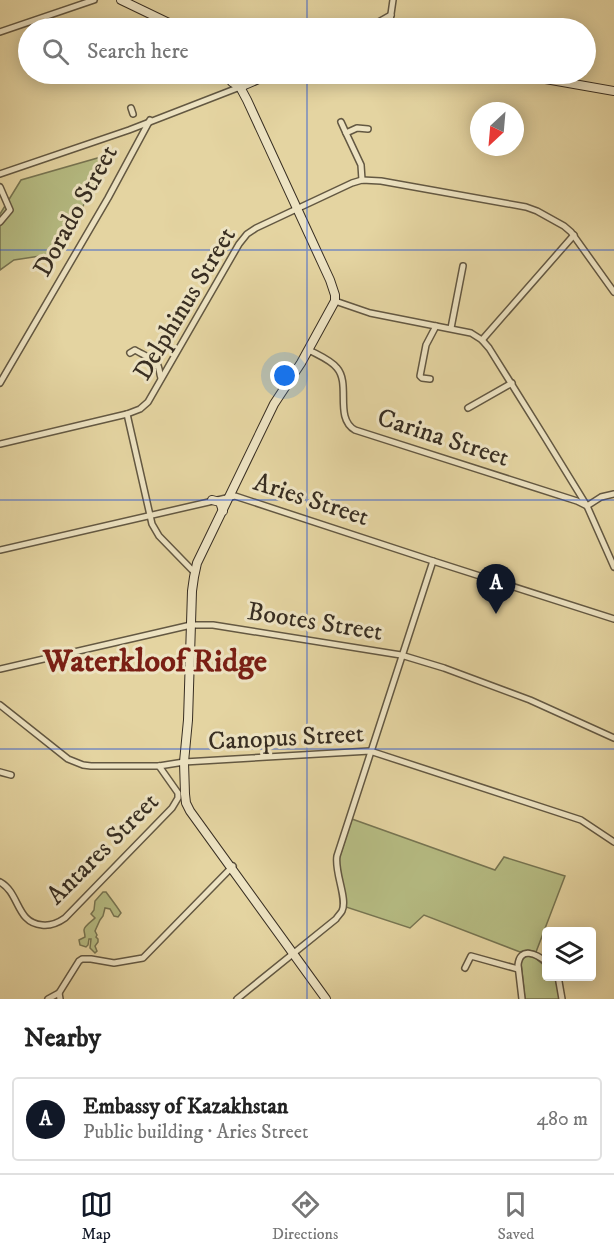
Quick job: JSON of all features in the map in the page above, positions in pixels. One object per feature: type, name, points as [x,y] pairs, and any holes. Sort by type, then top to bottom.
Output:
[{"type":"main road","points":[[121,0],[158,18]]},
{"type":"main road","points":[[235,84],[240,87],[330,280],[335,301],[309,350],[274,404],[200,558],[195,573],[192,591],[186,763],[188,789],[199,818],[328,999]]},
{"type":"main road","points":[[240,87],[247,84]]},
{"type":"main road","points":[[574,84],[614,91]]},
{"type":"main road","points":[[212,500],[220,502],[223,511]]},
{"type":"street","points":[[41,18],[94,0]]},
{"type":"street","points":[[391,18],[393,0]]},
{"type":"street","points":[[386,18],[391,15]]},
{"type":"street","points":[[0,32],[18,26]]},
{"type":"street","points":[[0,174],[129,130],[240,87]]},
{"type":"street","name":"Dorado Street","points":[[0,383],[108,198],[150,120]]},
{"type":"street","points":[[341,122],[361,165],[362,180]]},
{"type":"street","points":[[346,133],[357,128],[368,129]]},
{"type":"street","name":"Delphinus Street","points":[[0,444],[140,409],[148,402],[243,239],[256,228],[362,180],[381,181],[530,208],[564,226],[574,236],[614,292]]},
{"type":"street","points":[[0,187],[10,210],[0,222]]},
{"type":"street","points":[[482,340],[574,236]]},
{"type":"street","points":[[451,328],[463,266]]},
{"type":"street","points":[[335,301],[370,313],[471,333],[482,340],[512,383],[587,506],[614,567]]},
{"type":"street","points":[[430,379],[420,376],[426,345],[436,326]]},
{"type":"street","points":[[130,353],[135,350],[154,361],[159,366],[161,378]]},
{"type":"street","name":"Carina Street","points":[[309,350],[338,368],[342,378],[345,417],[351,428],[587,506]]},
{"type":"street","points":[[468,408],[512,383]]},
{"type":"street","points":[[127,414],[152,524],[159,536],[195,573]]},
{"type":"street","points":[[587,506],[601,497],[614,494]]},
{"type":"street","name":"Aries Street","points":[[0,550],[230,496],[241,497],[614,619]]},
{"type":"street","points":[[237,999],[336,919],[343,908],[336,856],[433,561]]},
{"type":"street","name":"Aries Street","points":[[605,615],[614,614]]},
{"type":"street","name":"Bootes Street","points":[[0,669],[191,625],[213,625],[401,655],[444,668],[530,700],[614,738]]},
{"type":"street","name":"Canopus Street","points":[[0,705],[58,752],[76,762],[91,766],[159,766],[370,751],[581,820],[614,842]]},
{"type":"street","name":"Antares Street","points":[[0,882],[9,888],[22,913],[32,923],[48,925],[66,918],[176,804],[178,793],[159,766]]},
{"type":"street","points":[[0,772],[10,775]]},
{"type":"street","points":[[48,999],[60,996],[75,966],[82,959],[114,963],[146,956],[232,866]]},
{"type":"street","points":[[522,999],[518,959],[526,953],[542,959]]},
{"type":"street","points":[[465,968],[471,956],[518,969]]},
{"type":"street","points":[[559,981],[562,999]]},
{"type":"green space","points":[[108,155],[60,253],[14,260],[0,270],[0,214],[21,180]]},
{"type":"green space","points":[[352,819],[495,870],[504,857],[565,876],[546,927],[542,927],[542,936],[536,952],[528,950],[520,952],[424,915],[410,928],[346,907],[338,862]]},
{"type":"green space","points":[[103,892],[106,892],[121,913],[118,917],[114,916],[110,909],[105,908],[95,931],[98,942],[95,946],[97,951],[95,953],[90,948],[91,939],[86,947],[80,945],[79,940],[85,937],[84,928],[95,918],[91,914],[95,901]]},
{"type":"green space","points":[[534,957],[542,964],[542,981],[556,981],[560,999],[525,999],[521,963],[523,958]]},
{"type":"place","name":"Embassy of Kazakhstan","points":[[496,614]]},
{"type":"district","name":"Waterkloof Ridge","points":[[155,662]]}]
